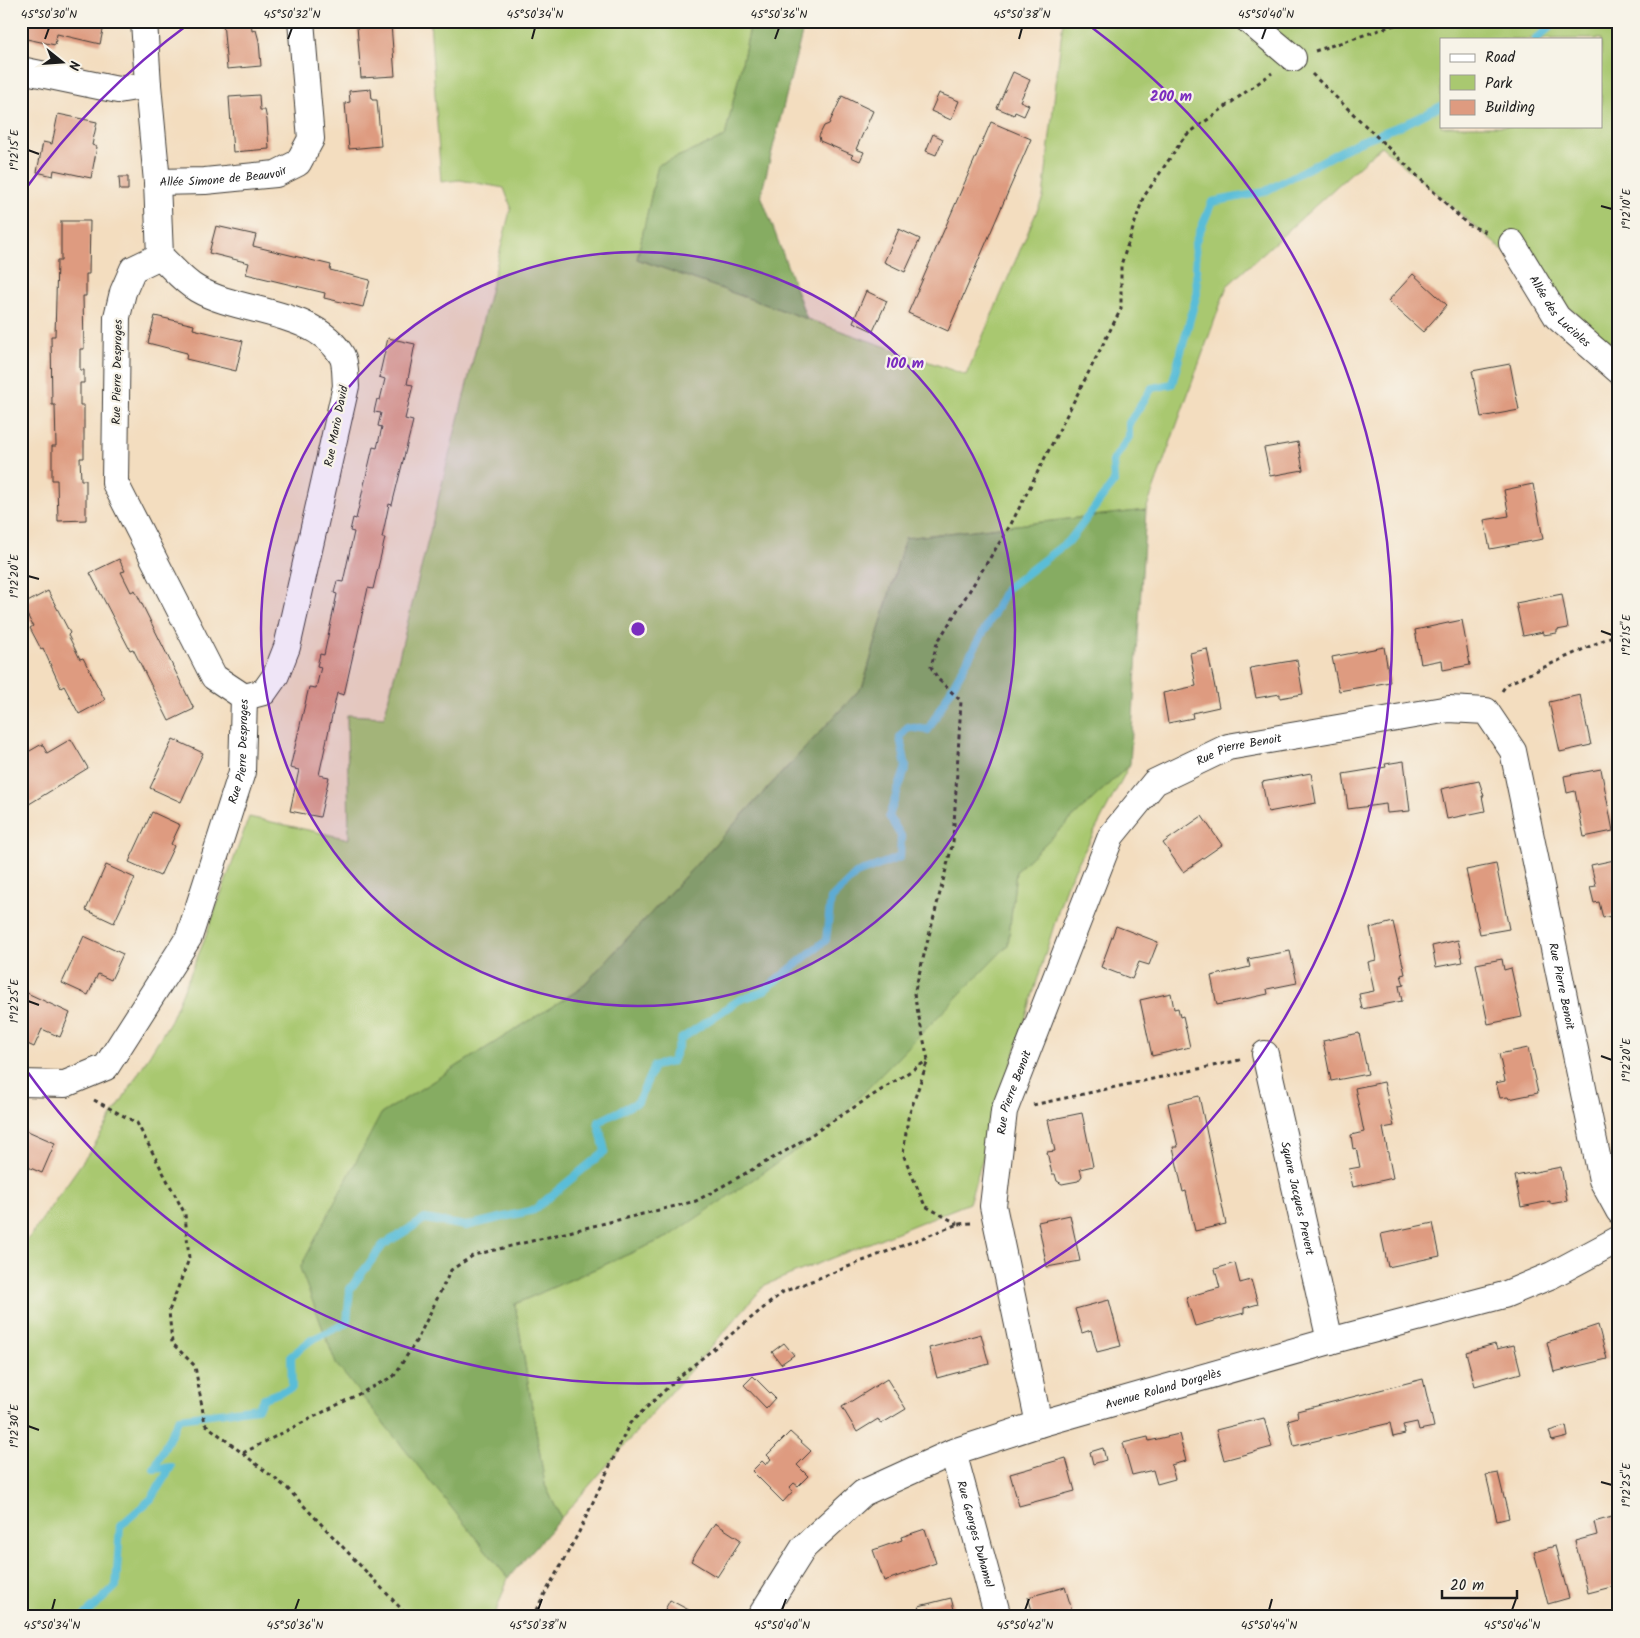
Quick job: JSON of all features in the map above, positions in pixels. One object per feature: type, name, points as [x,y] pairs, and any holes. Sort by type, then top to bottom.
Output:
[{"type":"street","name":"Allée Simone de Beauvoir","points":[[144,21],[157,182],[206,181],[276,174],[298,164],[311,140],[301,21]]},
{"type":"street","points":[[1249,21],[1293,58]]},
{"type":"street","points":[[21,70],[118,90],[148,85]]},
{"type":"street","points":[[157,182],[160,256]]},
{"type":"street","name":"Allée des Lucioles","points":[[1512,243],[1557,317],[1619,371]]},
{"type":"street","name":"Rue Pierre Desproges","points":[[21,1082],[65,1084],[106,1067],[189,937],[242,772],[244,697],[214,677],[115,483],[117,317],[123,292],[132,269],[160,256]]},
{"type":"street","name":"Rue Mario David","points":[[160,256],[196,289],[234,304],[300,322],[325,336],[343,357],[346,386],[287,647],[276,675],[264,692],[244,697]]},
{"type":"street","name":"Rue Pierre Benoit","points":[[1039,1424],[993,1206],[1004,1111],[1111,836],[1155,782],[1228,747],[1449,709],[1486,711],[1513,751],[1602,1180],[1619,1211]]},
{"type":"street","name":"Square Jacques Prevert","points":[[1265,1054],[1330,1341]]},
{"type":"street","name":"Avenue Roland Dorgelès","points":[[760,1617],[804,1547],[863,1493],[953,1452],[1039,1424],[1330,1341],[1504,1295],[1552,1275],[1619,1239]]},
{"type":"street","name":"Rue Georges Duhamel","points":[[953,1452],[998,1617]]},
{"type":"path","points":[[958,1224],[926,1206],[903,1154],[908,1118],[928,1060],[914,994],[953,842],[961,700],[938,679],[931,667],[937,643],[1011,524],[1121,309],[1122,265],[1142,198],[1185,136],[1293,58],[1408,21]]},
{"type":"path","points":[[1293,58],[1363,122],[1467,224],[1512,243]]},
{"type":"path","points":[[1486,711],[1507,684],[1619,632]]},
{"type":"path","points":[[1004,1111],[1265,1054]]},
{"type":"path","points":[[243,1453],[394,1376],[418,1338],[451,1270],[474,1255],[696,1201],[789,1148],[928,1060]]},
{"type":"path","points":[[65,1084],[137,1123],[185,1214],[189,1259],[170,1311],[172,1343],[195,1366],[205,1424],[287,1488],[409,1617]]},
{"type":"path","points":[[532,1617],[578,1534],[630,1423],[679,1377],[783,1292],[958,1224],[997,1221]]},
{"type":"green space","points":[[430,21],[749,21],[749,32],[725,137],[658,165],[637,259],[966,375],[1043,197],[1063,21],[1214,21],[1224,29],[1231,21],[1619,21],[1619,350],[1381,146],[1227,286],[1146,510],[905,538],[863,686],[580,989],[381,1114],[337,1364],[508,1578],[494,1617],[21,1617],[21,1249],[93,1147],[171,1020],[204,941],[249,817],[349,839],[347,715],[384,717],[511,207],[504,188],[460,180],[441,182]]},
{"type":"green space","points":[[749,21],[805,21],[761,195],[807,319],[637,259],[658,165],[725,137],[749,32]]},
{"type":"green space","points":[[1146,510],[1130,764],[1016,871],[1008,945],[830,1127],[670,1236],[515,1304],[545,1485],[561,1518],[508,1578],[336,1364],[300,1268],[381,1114],[580,989],[863,686],[905,538]]},
{"type":"green space","points":[[1130,764],[1066,886],[969,1203],[765,1285],[561,1518],[545,1485],[515,1304],[670,1236],[1008,945],[1016,871]]},
{"type":"building","points":[[26,21],[105,21],[100,44],[57,34],[55,45],[22,38]]},
{"type":"building","points":[[223,21],[251,21],[252,31],[256,30],[259,41],[261,66],[227,69]]},
{"type":"building","points":[[391,24],[395,76],[361,78],[357,26]]},
{"type":"building","points":[[1013,72],[1030,80],[1020,101],[1029,105],[1024,116],[1015,112],[1014,115],[997,108]]},
{"type":"building","points":[[371,89],[372,100],[377,100],[381,146],[349,149],[345,103],[350,102],[349,91]]},
{"type":"building","points":[[939,93],[959,101],[951,120],[931,111]]},
{"type":"building","points":[[259,95],[260,110],[265,110],[267,120],[269,149],[233,152],[229,97]]},
{"type":"building","points":[[842,96],[873,111],[856,149],[864,152],[860,161],[851,157],[853,155],[820,141],[819,136],[824,126],[829,124]]},
{"type":"building","points":[[58,114],[97,122],[92,145],[97,147],[91,178],[54,170],[53,176],[37,172],[43,142],[52,144]]},
{"type":"building","points":[[991,122],[1031,139],[948,331],[908,313]]},
{"type":"building","points":[[933,134],[943,139],[936,155],[926,151]]},
{"type":"building","points":[[119,177],[128,177],[128,190],[120,190]]},
{"type":"building","points":[[61,221],[90,221],[89,274],[86,274],[86,296],[83,296],[84,349],[80,349],[80,370],[84,370],[84,383],[80,383],[80,405],[84,405],[84,458],[80,458],[81,480],[86,480],[86,520],[58,521],[57,480],[52,480],[52,446],[56,446],[55,405],[52,405],[51,336],[55,336],[57,261],[61,261]]},
{"type":"building","points":[[216,226],[256,235],[253,246],[331,265],[330,270],[370,280],[363,307],[324,298],[325,293],[246,274],[249,263],[209,253]]},
{"type":"building","points":[[899,229],[920,239],[905,272],[884,262]]},
{"type":"building","points":[[1413,274],[1447,305],[1423,332],[1388,301]]},
{"type":"building","points":[[866,291],[887,301],[873,331],[853,322]]},
{"type":"building","points":[[155,316],[194,325],[193,329],[243,341],[236,371],[186,359],[187,353],[148,343]]},
{"type":"building","points":[[388,338],[415,344],[407,384],[413,385],[405,419],[413,421],[392,505],[389,504],[382,538],[385,538],[373,589],[368,588],[344,695],[337,693],[319,775],[329,777],[320,817],[290,811],[299,770],[290,768],[309,687],[316,688],[321,667],[317,666],[320,654],[324,655],[337,594],[334,593],[337,581],[343,582],[354,532],[350,531],[353,518],[356,519],[373,447],[377,448],[382,427],[378,426],[381,413],[374,412],[377,399],[380,400],[385,379],[379,377]]},
{"type":"building","points":[[1510,364],[1519,410],[1481,417],[1472,371]]},
{"type":"building","points":[[1298,442],[1303,470],[1270,476],[1264,448]]},
{"type":"building","points":[[1533,484],[1543,539],[1490,549],[1484,520],[1509,516],[1504,490]]},
{"type":"building","points":[[119,559],[125,571],[121,572],[131,592],[135,590],[194,709],[169,721],[133,649],[130,650],[90,573]]},
{"type":"building","points":[[48,591],[70,633],[68,635],[80,659],[83,658],[105,700],[79,714],[64,686],[61,688],[43,648],[41,649],[30,628],[33,626],[22,605]]},
{"type":"building","points":[[1562,594],[1568,628],[1557,630],[1557,633],[1543,635],[1543,632],[1523,636],[1516,603]]},
{"type":"building","points":[[1462,620],[1470,665],[1443,670],[1442,660],[1421,664],[1415,630]]},
{"type":"building","points":[[1384,647],[1390,682],[1339,691],[1332,657]]},
{"type":"building","points":[[1207,649],[1219,707],[1192,713],[1193,718],[1168,723],[1163,693],[1196,686],[1190,653]]},
{"type":"building","points":[[1297,660],[1303,694],[1280,698],[1280,694],[1256,698],[1250,668]]},
{"type":"building","points":[[1580,695],[1591,745],[1560,752],[1549,702]]},
{"type":"building","points":[[71,739],[88,768],[21,809],[21,769],[26,766],[21,756],[42,744],[47,753]]},
{"type":"building","points":[[173,739],[203,753],[181,802],[150,788]]},
{"type":"building","points":[[1404,761],[1410,811],[1387,813],[1386,804],[1348,809],[1343,774],[1386,767],[1385,764]]},
{"type":"building","points":[[1601,769],[1613,831],[1584,837],[1575,791],[1567,793],[1564,776]]},
{"type":"building","points":[[1311,773],[1316,803],[1268,812],[1262,782]]},
{"type":"building","points":[[1479,781],[1484,796],[1482,796],[1485,811],[1447,819],[1441,789]]},
{"type":"building","points":[[152,812],[180,825],[171,844],[174,846],[160,876],[129,862]]},
{"type":"building","points":[[1202,816],[1222,845],[1183,872],[1163,843]]},
{"type":"building","points":[[1619,859],[1619,914],[1603,918],[1599,902],[1594,903],[1590,887],[1596,886],[1591,865]]},
{"type":"building","points":[[1496,864],[1509,929],[1480,934],[1466,870]]},
{"type":"building","points":[[106,865],[135,878],[114,923],[86,910]]},
{"type":"building","points":[[1393,922],[1405,974],[1401,975],[1404,985],[1399,986],[1402,1001],[1362,1009],[1359,994],[1374,991],[1368,962],[1376,960],[1370,928]]},
{"type":"building","points":[[1116,926],[1158,942],[1149,965],[1139,962],[1132,979],[1101,967]]},
{"type":"building","points":[[84,936],[123,954],[111,980],[98,974],[88,995],[62,983]]},
{"type":"building","points":[[1458,940],[1463,962],[1436,967],[1432,946]]},
{"type":"building","points":[[1290,951],[1297,983],[1267,989],[1268,994],[1217,1005],[1211,976],[1250,967],[1248,959]]},
{"type":"building","points":[[1502,959],[1504,970],[1511,968],[1522,1017],[1488,1024],[1476,964]]},
{"type":"building","points":[[25,992],[70,1013],[60,1037],[42,1029],[34,1047],[21,1041],[21,1000]]},
{"type":"building","points":[[1171,993],[1174,1009],[1178,1008],[1180,1017],[1183,1016],[1190,1047],[1152,1056],[1140,1000]]},
{"type":"building","points":[[1359,1033],[1368,1074],[1331,1081],[1323,1041]]},
{"type":"building","points":[[1528,1048],[1538,1093],[1509,1099],[1508,1097],[1500,1098],[1496,1083],[1505,1081],[1499,1054]]},
{"type":"building","points":[[1384,1082],[1394,1126],[1383,1128],[1393,1178],[1353,1187],[1349,1169],[1360,1167],[1356,1148],[1353,1149],[1351,1135],[1364,1132],[1355,1088]]},
{"type":"building","points":[[1199,1096],[1226,1224],[1195,1231],[1186,1191],[1183,1192],[1173,1147],[1178,1147],[1168,1103]]},
{"type":"building","points":[[1082,1113],[1093,1166],[1080,1169],[1082,1176],[1078,1181],[1062,1184],[1057,1181],[1055,1174],[1052,1174],[1047,1152],[1055,1151],[1048,1120]]},
{"type":"building","points":[[21,1128],[55,1143],[42,1173],[21,1164]]},
{"type":"building","points":[[1561,1167],[1567,1201],[1550,1204],[1550,1201],[1521,1207],[1515,1176]]},
{"type":"building","points":[[1070,1215],[1080,1261],[1047,1267],[1038,1222]]},
{"type":"building","points":[[1433,1223],[1440,1256],[1388,1267],[1381,1234]]},
{"type":"building","points":[[1235,1263],[1240,1283],[1251,1280],[1258,1304],[1244,1308],[1244,1313],[1195,1326],[1186,1297],[1220,1288],[1215,1269]]},
{"type":"building","points":[[1109,1300],[1121,1346],[1097,1352],[1091,1330],[1082,1333],[1075,1309]]},
{"type":"building","points":[[1598,1325],[1607,1359],[1554,1372],[1547,1342]]},
{"type":"building","points":[[981,1334],[989,1364],[937,1378],[929,1348]]},
{"type":"building","points":[[784,1343],[794,1355],[781,1364],[772,1352]]},
{"type":"building","points":[[1495,1344],[1497,1349],[1514,1345],[1521,1373],[1475,1386],[1466,1352]]},
{"type":"building","points":[[753,1376],[775,1398],[766,1408],[744,1385]]},
{"type":"building","points":[[887,1379],[906,1409],[881,1424],[878,1419],[857,1432],[842,1407]]},
{"type":"building","points":[[1423,1379],[1434,1427],[1419,1430],[1417,1422],[1403,1425],[1405,1434],[1393,1437],[1390,1423],[1294,1446],[1288,1420],[1298,1417],[1297,1411]]},
{"type":"building","points":[[1264,1418],[1272,1447],[1224,1460],[1216,1430]]},
{"type":"building","points":[[1566,1426],[1568,1437],[1552,1441],[1549,1431]]},
{"type":"building","points":[[790,1432],[811,1451],[797,1465],[808,1476],[798,1486],[794,1483],[789,1488],[793,1491],[783,1502],[752,1471],[762,1461],[766,1465],[771,1459],[767,1455]]},
{"type":"building","points":[[1179,1434],[1186,1461],[1171,1465],[1175,1479],[1157,1484],[1153,1470],[1132,1475],[1123,1443],[1148,1437],[1149,1441]]},
{"type":"building","points":[[1103,1448],[1106,1460],[1093,1464],[1090,1452]]},
{"type":"building","points":[[1066,1458],[1075,1491],[1019,1506],[1010,1474]]},
{"type":"building","points":[[1498,1473],[1509,1518],[1497,1521],[1486,1475]]},
{"type":"building","points":[[1619,1515],[1619,1585],[1588,1593],[1575,1541],[1597,1535],[1594,1522]]},
{"type":"building","points":[[715,1523],[741,1540],[717,1577],[691,1561]]},
{"type":"building","points":[[925,1529],[936,1563],[884,1581],[873,1550],[902,1540],[901,1537]]},
{"type":"building","points":[[1555,1546],[1569,1598],[1548,1604],[1534,1552]]},
{"type":"building","points":[[1065,1587],[1074,1617],[1034,1617],[1028,1597]]},
{"type":"building","points":[[951,1598],[956,1617],[922,1617],[919,1606]]},
{"type":"building","points":[[670,1600],[702,1617],[661,1617]]},
{"type":"waterway","points":[[1537,38],[1557,21]]},
{"type":"waterway","points":[[83,1617],[116,1586],[120,1526],[151,1499],[171,1467],[154,1469],[179,1418],[258,1408],[264,1398],[292,1388],[291,1356],[311,1340],[347,1323],[350,1289],[383,1245],[425,1219],[466,1226],[534,1210],[605,1151],[598,1122],[638,1102],[654,1066],[672,1062],[681,1039],[739,1000],[762,992],[826,940],[831,899],[856,874],[900,857],[901,836],[889,816],[906,767],[900,737],[908,727],[928,730],[1006,589],[1070,540],[1114,482],[1113,461],[1129,437],[1129,423],[1152,388],[1172,384],[1197,294],[1195,243],[1212,202],[1264,192],[1356,143],[1407,123],[1440,106]]}]
